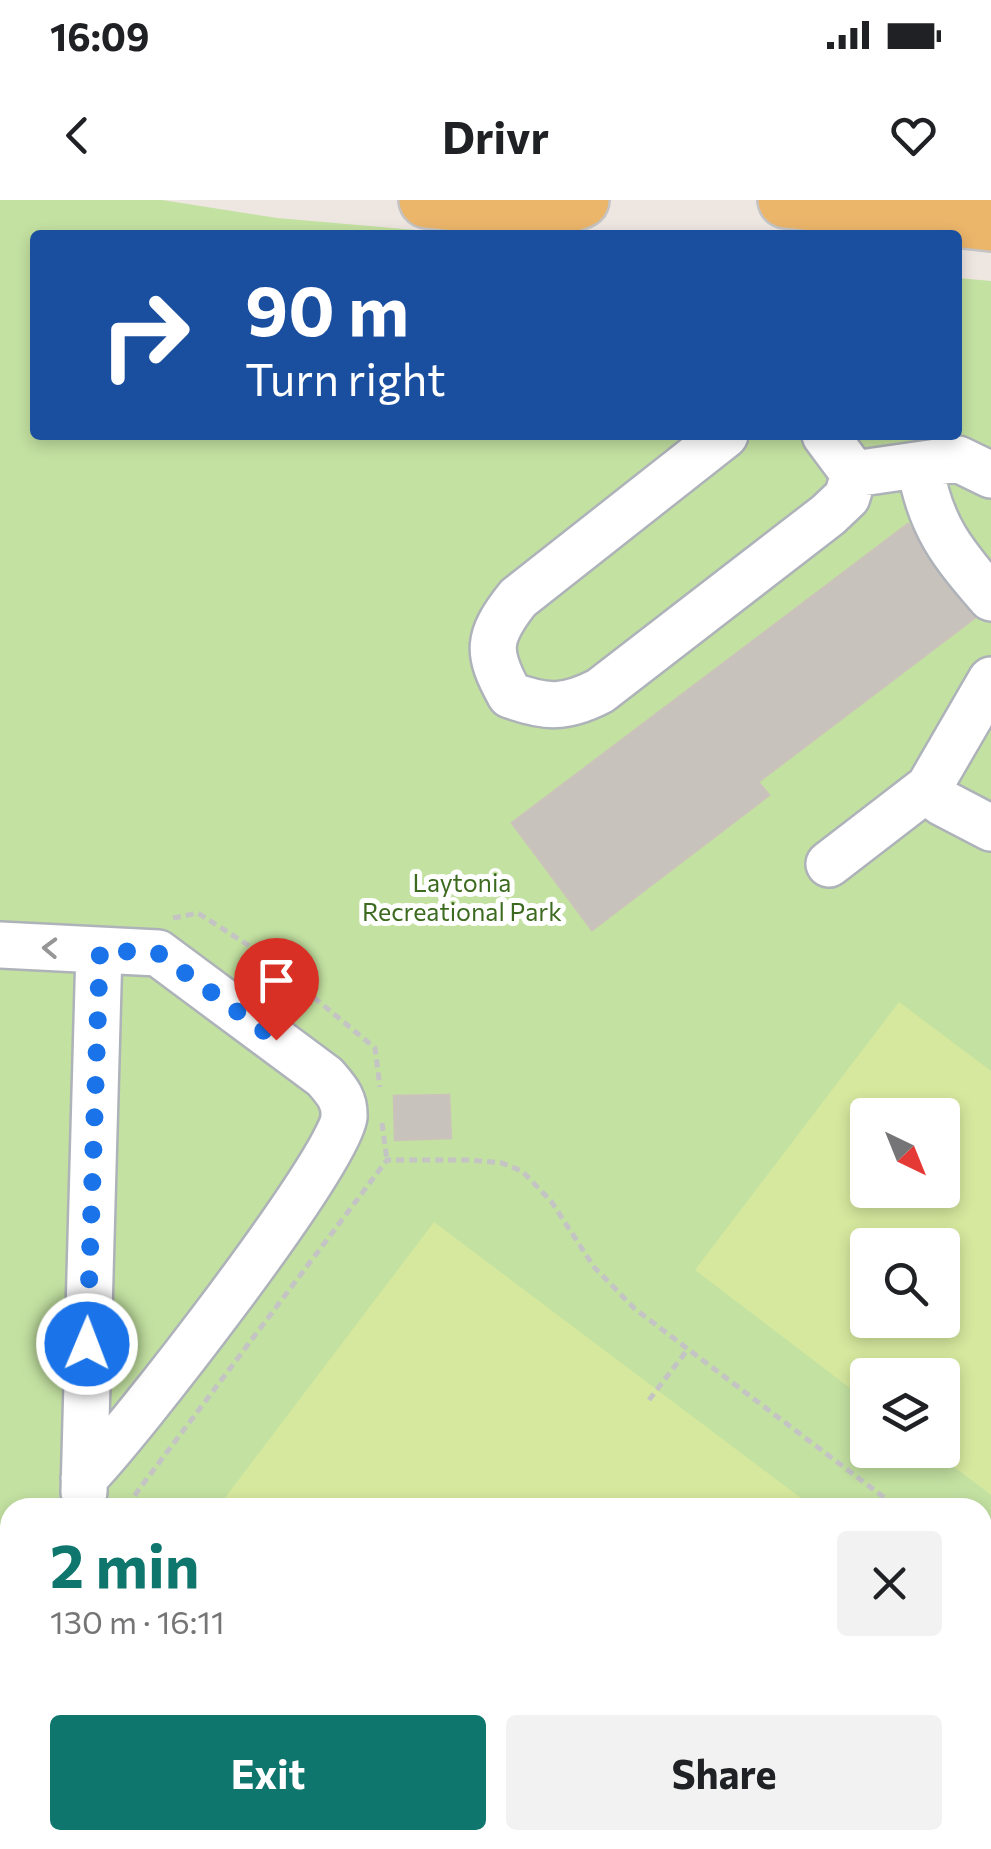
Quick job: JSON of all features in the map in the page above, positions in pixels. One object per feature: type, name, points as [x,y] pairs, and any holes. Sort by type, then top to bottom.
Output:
[{"type":"main road","points":[[427,200],[548,214],[581,200]]},
{"type":"main road","points":[[786,200],[852,221],[991,223]]},
{"type":"lane","points":[[719,440],[518,598],[495,627],[492,663],[510,695],[544,708],[572,705],[600,691],[828,514],[847,496],[854,474]]},
{"type":"lane","points":[[829,440],[854,474]]},
{"type":"lane","points":[[854,474],[958,460],[991,474]]},
{"type":"lane","points":[[920,466],[927,506],[950,552],[991,598]]},
{"type":"lane","points":[[829,864],[929,787],[991,680]]},
{"type":"lane","points":[[929,787],[941,802],[991,828]]},
{"type":"lane","points":[[0,945],[158,953],[325,1077],[343,1098],[344,1120],[323,1164],[84,1493]]},
{"type":"lane","points":[[84,1493],[100,950]]},
{"type":"path","points":[[137,1498],[140,1488],[387,1160],[470,1160],[502,1163],[522,1171],[551,1202],[609,1285],[885,1498]]},
{"type":"path","points":[[649,1400],[688,1348]]},
{"type":"green space","name":"Laytonia Recreational Park","points":[[0,200],[162,200],[277,218],[416,230],[30,230],[30,440],[962,440],[962,278],[991,281],[991,1498],[0,1498]]},
{"type":"green space","points":[[899,1002],[991,1071],[991,1495],[956,1468],[960,1468],[960,1358],[850,1358],[850,1388],[695,1270]]},
{"type":"green space","points":[[434,1222],[801,1498],[225,1498]]},
{"type":"building","points":[[908,524],[977,616],[758,782],[769,795],[592,930],[512,823]]},
{"type":"building","points":[[449,1095],[451,1138],[395,1140],[394,1096]]},
{"type":"route","points":[[87,1344],[100,950],[158,953],[276,1040]]}]
